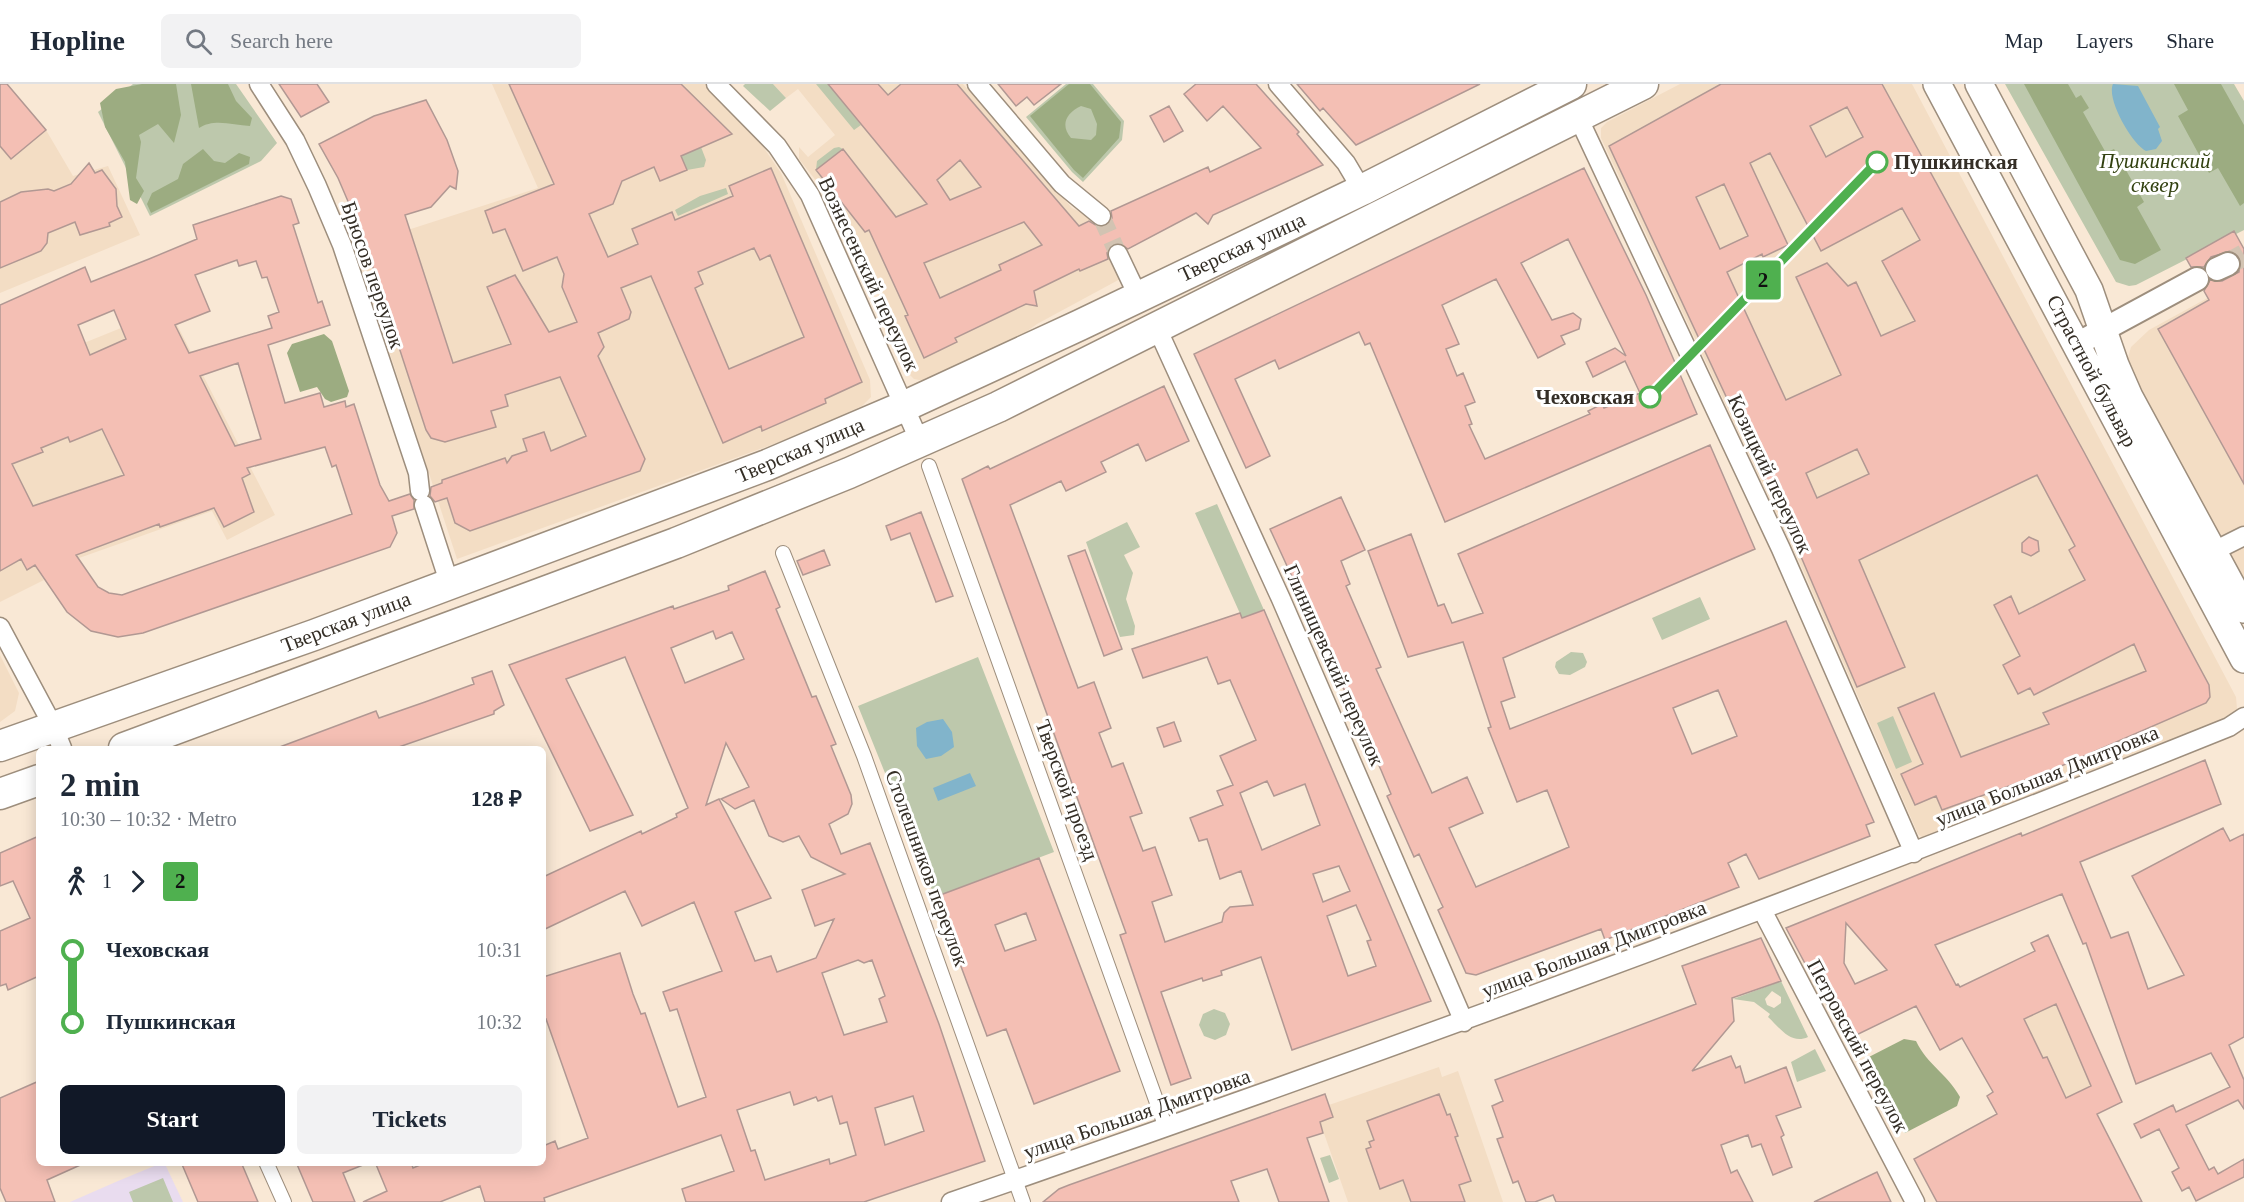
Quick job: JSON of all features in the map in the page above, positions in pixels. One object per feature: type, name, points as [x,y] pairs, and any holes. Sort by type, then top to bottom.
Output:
[{"type":"main road","name":"Тверская улица","points":[[0,746],[58,737],[449,582],[747,473],[905,406],[1362,190],[1571,84]]},
{"type":"main road","name":"Тверская улица","points":[[129,746],[764,509],[924,454],[1157,328],[1643,84]]},
{"type":"main road","name":"Страстной бульвар","points":[[1937,84],[2244,659]]},
{"type":"main road","name":"Страстной бульвар","points":[[1979,84],[2089,290],[2129,397],[2244,609]]},
{"type":"main road","points":[[0,794],[36,781]]},
{"type":"street","name":"Брюсов переулок","points":[[259,84],[305,158],[342,245],[412,453],[422,498],[449,582]]},
{"type":"street","name":"Вознесенский переулок","points":[[716,84],[771,139],[810,195],[905,406],[924,454]]},
{"type":"street","points":[[977,84],[1062,184],[1101,216]]},
{"type":"street","points":[[1278,84],[1346,163],[1362,190]]},
{"type":"street","name":"Козицкий переулок","points":[[1578,117],[1781,549],[1914,853]]},
{"type":"street","points":[[1118,254],[1138,296]]},
{"type":"street","points":[[2077,344],[2214,271]]},
{"type":"street","name":"Глинищевский переулок","points":[[1157,328],[1283,603],[1464,1022]]},
{"type":"street","name":"Тверской проезд","points":[[924,454],[1166,1128]]},
{"type":"street","points":[[2212,552],[2244,536]]},
{"type":"street","name":"Столешников переулок","points":[[783,552],[864,756],[1023,1202]]},
{"type":"street","points":[[0,627],[58,737]]},
{"type":"street","name":"улица Большая Дмитровка","points":[[951,1202],[1464,1022],[1914,853],[2219,731],[2244,717]]},
{"type":"street","name":"Петровский переулок","points":[[1762,910],[1915,1202]]},
{"type":"street","points":[[268,1166],[284,1202]]},
{"type":"shaded area","points":[[0,84],[7,84],[46,130],[73,176],[108,166],[140,235],[0,293]]},
{"type":"shaded area","points":[[492,84],[705,84],[746,122],[781,173],[870,380],[871,397],[862,406],[796,436],[457,559],[355,247],[538,188]]},
{"type":"shaded area","points":[[773,84],[963,84],[1072,208],[1094,219],[1122,278],[1037,324],[1018,338],[924,381],[914,379],[907,372],[889,331],[892,316],[846,219],[799,159],[799,147],[808,157],[835,135],[798,89],[786,98]]},
{"type":"shaded area","points":[[1680,84],[1912,84],[2236,697],[2237,709],[2230,718],[1923,838],[1918,834],[1799,561],[1601,138],[1601,128],[1607,122]]},
{"type":"shaded area","points":[[2244,278],[2244,595],[2200,512],[2204,506],[2169,441],[2161,440],[2128,372],[2128,358],[2131,347],[2149,330]]},
{"type":"shaded area","points":[[174,319],[275,515],[227,540],[212,511],[79,558],[67,565],[44,565],[37,569],[44,580],[0,602],[0,377],[121,328],[127,339]]},
{"type":"shaded area","points":[[0,655],[19,693],[15,711],[0,722]]},
{"type":"shaded area","points":[[2048,935],[2122,1102],[2048,1138],[1973,981],[2035,952],[2031,943]]},
{"type":"shaded area","points":[[1439,1067],[1442,1077],[1458,1071],[1503,1202],[1348,1202],[1320,1122],[1333,1117],[1329,1105]]},
{"type":"shaded area","points":[[154,1166],[166,1166],[183,1202],[70,1202]]},
{"type":"green space","points":[[133,84],[236,84],[277,143],[261,161],[150,216],[98,112]]},
{"type":"green space","points":[[142,84],[176,84],[181,115],[174,143],[158,124],[139,135],[141,142],[136,178],[144,191],[137,204],[130,200],[125,162],[105,127],[100,103],[116,89]]},
{"type":"green space","points":[[191,84],[228,84],[236,101],[252,118],[250,126],[211,123],[199,128]]},
{"type":"green space","points":[[745,84],[773,84],[786,98],[770,111],[743,86]]},
{"type":"green space","points":[[816,84],[828,84],[861,125],[854,130]]},
{"type":"green space","points":[[1066,84],[1093,84],[1124,121],[1122,140],[1083,182],[1026,117]]},
{"type":"green space","points":[[1069,84],[1090,84],[1121,122],[1119,138],[1083,178],[1030,116]],"holes":[[[1081,106],[1091,109],[1097,124],[1096,135],[1091,140],[1071,138],[1065,124],[1068,116]]]},
{"type":"green space","name":"Пушкинский сквер","points":[[2005,84],[2234,84],[2244,101],[2244,230],[2136,285],[2129,286],[2116,282]]},
{"type":"green space","points":[[2024,84],[2068,84],[2076,98],[2081,95],[2089,108],[2083,112],[2106,153],[2114,149],[2144,202],[2137,207],[2161,250],[2135,264],[2120,260]]},
{"type":"green space","points":[[2174,84],[2221,84],[2244,125],[2244,203],[2240,206],[2218,168],[2209,173],[2178,116],[2188,110]]},
{"type":"green space","points":[[701,147],[706,160],[704,167],[687,170],[681,156]]},
{"type":"green space","points":[[834,148],[843,149],[816,170],[817,161]]},
{"type":"green space","points":[[203,149],[214,161],[225,163],[239,153],[250,157],[249,164],[151,213],[147,204],[152,193],[178,179],[183,164]]},
{"type":"green space","points":[[726,188],[728,194],[678,216],[675,210],[700,196]]},
{"type":"green space","points":[[324,334],[332,341],[349,391],[347,397],[331,402],[325,399],[317,387],[300,392],[287,353],[292,344]]},
{"type":"green space","points":[[1217,504],[1264,610],[1242,618],[1195,513]]},
{"type":"green space","points":[[1127,522],[1140,547],[1124,555],[1133,573],[1126,599],[1135,626],[1134,635],[1120,637],[1086,542]]},
{"type":"green space","points":[[1700,597],[1710,619],[1662,640],[1652,618]]},
{"type":"green space","points":[[1571,652],[1583,653],[1587,662],[1585,667],[1570,675],[1559,674],[1555,667],[1556,662]]},
{"type":"green space","points":[[978,657],[1054,852],[935,897],[858,706]]},
{"type":"green space","points":[[1893,716],[1912,762],[1896,769],[1877,723]]},
{"type":"green space","points":[[1781,981],[1808,1037],[1796,1039],[1791,1037],[1768,1017],[1770,1014],[1754,1002],[1733,999]],"holes":[[[1772,991],[1781,997],[1781,1003],[1774,1008],[1767,1005],[1765,999]]]},
{"type":"green space","points":[[1214,1009],[1225,1013],[1230,1024],[1226,1035],[1215,1040],[1204,1036],[1199,1025],[1203,1014]]},
{"type":"green space","points":[[1904,1039],[1916,1041],[1926,1057],[1955,1088],[1960,1097],[1957,1106],[1905,1133],[1865,1059]]},
{"type":"green space","points":[[1815,1049],[1826,1071],[1797,1082],[1791,1062]]},
{"type":"green space","points":[[1330,1155],[1339,1179],[1329,1183],[1320,1158]]},
{"type":"green space","points":[[163,1178],[173,1202],[133,1202],[129,1192]]},
{"type":"water","points":[[2113,84],[2138,86],[2160,127],[2158,129],[2162,141],[2156,149],[2146,151],[2128,131],[2113,100]]},
{"type":"water","points":[[943,719],[952,732],[954,747],[941,756],[926,759],[917,746],[916,728],[927,722]]},
{"type":"water","points":[[970,773],[976,786],[938,801],[933,788]]},
{"type":"building","points":[[0,84],[7,84],[46,130],[11,159],[0,146]]},
{"type":"building","points":[[279,84],[317,84],[329,102],[301,117]]},
{"type":"building","points":[[509,84],[681,84],[732,134],[681,156],[687,170],[660,181],[654,167],[622,181],[613,204],[589,214],[608,257],[638,244],[632,229],[672,212],[675,220],[733,196],[729,186],[771,168],[862,382],[825,399],[826,403],[762,431],[761,426],[723,443],[651,276],[621,288],[631,312],[629,319],[598,333],[604,347],[598,356],[645,459],[640,471],[470,531],[455,523],[447,498],[435,502],[430,496],[431,487],[442,483],[442,480],[505,458],[507,463],[512,456],[527,451],[523,439],[544,432],[551,451],[586,436],[560,377],[505,395],[508,406],[491,411],[496,427],[445,442],[431,438],[426,430],[362,234],[338,178],[319,144],[374,116],[426,100],[447,140],[458,171],[456,189],[450,186],[431,207],[405,215],[453,363],[511,344],[487,287],[515,275],[549,332],[577,322],[562,287],[564,274],[557,257],[523,271],[505,229],[493,233],[485,211],[554,184]],"holes":[[[754,248],[760,260],[770,255],[804,337],[729,369],[695,288],[703,284],[698,272]]]},
{"type":"building","points":[[828,84],[878,84],[888,95],[901,84],[957,84],[1079,226],[1089,221],[1099,227],[1105,226],[1112,218],[1111,211],[1208,167],[1210,172],[1261,148],[1223,106],[1207,121],[1184,94],[1196,84],[1256,84],[1299,132],[1297,134],[1323,165],[1213,215],[1208,224],[1196,213],[1128,249],[1119,243],[1113,244],[1107,253],[1108,259],[1080,271],[1079,269],[1034,291],[1037,306],[1026,304],[955,338],[957,342],[924,358],[905,316],[908,315],[869,230],[865,232],[816,170],[843,149],[896,217],[927,204]],"holes":[[[960,160],[981,187],[950,200],[937,180]],[[1024,222],[1042,245],[999,265],[1001,270],[940,298],[924,263]]]},
{"type":"building","points":[[998,84],[1061,84],[1034,105],[1027,97],[1016,106]]},
{"type":"building","points":[[1297,84],[1480,84],[1356,145],[1323,108],[1320,111]]},
{"type":"building","points":[[1721,84],[1882,84],[2209,685],[2210,697],[2206,703],[2045,773],[1942,810],[1936,796],[1915,805],[1901,774],[1923,764],[1898,708],[1934,693],[1961,757],[2049,724],[2043,713],[2146,671],[2134,644],[2034,695],[2030,688],[2018,694],[2003,665],[2020,656],[1994,605],[2011,596],[2019,614],[2085,580],[2069,550],[2075,546],[2037,475],[1859,560],[1905,667],[1857,687],[1802,559],[1609,146]],"holes":[[[1847,107],[1863,137],[1826,157],[1810,126]],[[1770,153],[1821,251],[1902,208],[1920,240],[1882,261],[1915,321],[1881,336],[1856,282],[1848,286],[1827,263],[1796,277],[1841,375],[1786,400],[1727,272],[1762,254],[1763,257],[1788,245],[1750,163]],[[1724,184],[1748,236],[1720,249],[1696,197]],[[1857,449],[1869,474],[1817,498],[1806,473]]]},
{"type":"building","points":[[1169,106],[1183,131],[1164,142],[1150,116]]},
{"type":"building","points":[[89,163],[95,173],[102,170],[116,189],[117,206],[122,217],[109,223],[110,226],[80,235],[75,222],[48,233],[47,243],[41,251],[0,268],[0,202],[21,192],[48,189],[54,191],[71,184]]},
{"type":"building","points":[[1584,168],[1646,295],[1697,414],[1445,522],[1370,343],[1365,345],[1359,332],[1279,369],[1275,360],[1235,379],[1270,456],[1246,468],[1194,354]],"holes":[[[1568,239],[1626,356],[1615,348],[1586,362],[1593,377],[1625,361],[1640,393],[1604,408],[1602,404],[1588,411],[1590,414],[1485,459],[1469,425],[1472,424],[1465,406],[1475,402],[1463,373],[1457,376],[1446,349],[1459,344],[1442,305],[1496,279],[1538,358],[1565,344],[1561,336],[1579,329],[1581,319],[1573,313],[1552,320],[1521,263]]]},
{"type":"building","points":[[281,196],[291,199],[299,223],[293,225],[318,303],[322,301],[330,325],[268,345],[285,403],[320,393],[324,407],[345,401],[346,407],[354,404],[380,485],[389,501],[410,494],[414,500],[414,509],[392,516],[397,533],[390,547],[143,633],[118,637],[91,631],[67,612],[35,565],[27,570],[21,559],[0,571],[0,305],[85,267],[91,282],[149,259],[197,239],[193,225]],"holes":[[[237,260],[239,266],[256,261],[262,278],[267,277],[279,312],[268,316],[272,328],[189,353],[175,325],[210,311],[195,275]],[[114,310],[126,339],[90,355],[78,325]],[[238,363],[261,439],[235,446],[200,376]],[[102,429],[124,475],[33,506],[12,464],[43,452],[41,448],[68,437],[70,442]],[[325,447],[332,467],[336,465],[352,514],[122,595],[109,593],[98,587],[76,555],[159,524],[160,527],[214,508],[224,527],[254,512],[242,478],[250,474],[247,468]]]},
{"type":"building","points":[[2234,231],[2244,249],[2244,484],[2158,329],[2209,300],[2204,291],[2210,280],[2222,281],[2239,272],[2240,259],[2230,251],[2211,257],[2204,267],[2191,267],[2186,258]]},
{"type":"building","points":[[1164,386],[1189,441],[1146,461],[1138,444],[1101,462],[1106,472],[1066,491],[1061,481],[1010,505],[1078,688],[1094,682],[1111,728],[1099,733],[1112,767],[1123,763],[1142,813],[1130,817],[1143,851],[1155,847],[1172,895],[1152,902],[1165,942],[1222,922],[1224,913],[1230,907],[1253,905],[1241,871],[1220,879],[1207,839],[1199,841],[1190,818],[1223,805],[1217,791],[1233,785],[1220,756],[1256,740],[1230,680],[1218,684],[1207,657],[1143,678],[1132,649],[1240,613],[1242,618],[1264,610],[1431,1001],[1292,1050],[1261,957],[1221,971],[1222,975],[1203,981],[1202,978],[1161,992],[1191,1078],[1171,1085],[1120,935],[1126,933],[962,479],[988,466],[990,469]],"holes":[[[1267,781],[1274,796],[1305,784],[1320,825],[1262,850],[1240,793]],[[1339,866],[1350,891],[1323,902],[1313,874]],[[1356,905],[1371,940],[1367,941],[1376,966],[1348,976],[1327,916]]]},
{"type":"building","points":[[1710,445],[1755,549],[1503,658],[1515,697],[1501,702],[1510,729],[1786,621],[1874,822],[1866,825],[1870,836],[1759,879],[1746,854],[1728,863],[1739,887],[1605,940],[1601,929],[1476,975],[1466,973],[1438,910],[1443,907],[1419,854],[1414,857],[1387,796],[1391,794],[1381,770],[1270,529],[1341,497],[1365,550],[1341,561],[1350,584],[1346,586],[1381,667],[1376,669],[1432,793],[1467,777],[1483,813],[1449,828],[1476,887],[1569,847],[1547,790],[1517,802],[1488,728],[1491,727],[1463,642],[1408,657],[1368,551],[1411,534],[1438,606],[1444,604],[1452,623],[1483,613],[1458,554]],"holes":[[[1718,690],[1737,736],[1692,754],[1673,708]]]},
{"type":"building","points":[[921,512],[953,596],[936,602],[910,533],[891,540],[886,526]]},
{"type":"building","points":[[2029,537],[2038,541],[2039,551],[2031,556],[2022,552],[2022,543]]},
{"type":"building","points":[[824,550],[830,565],[803,575],[797,561]]},
{"type":"building","points":[[1085,550],[1122,649],[1104,656],[1068,556]]},
{"type":"building","points":[[765,571],[780,607],[776,609],[812,697],[816,696],[836,744],[831,746],[851,795],[852,804],[848,814],[829,824],[841,854],[870,843],[939,1024],[985,1161],[864,1202],[686,1202],[682,1189],[734,1171],[721,1135],[544,1198],[545,1202],[485,1202],[480,1186],[440,1202],[363,1202],[387,1191],[377,1166],[412,1166],[413,1168],[418,1166],[546,1166],[546,1145],[555,1141],[558,1149],[588,1138],[546,1019],[546,976],[620,953],[633,994],[641,1014],[645,1013],[678,1107],[706,1097],[677,1009],[670,1011],[663,992],[722,971],[694,902],[642,926],[625,891],[546,929],[546,876],[641,831],[642,834],[677,817],[676,814],[688,808],[625,657],[566,679],[633,815],[590,831],[509,665],[673,606],[674,609],[729,590],[728,586]],"holes":[[[713,631],[716,639],[732,632],[744,659],[685,683],[671,648]],[[726,743],[749,787],[721,799],[735,809],[754,800],[769,836],[783,842],[799,836],[811,857],[845,874],[802,890],[815,926],[834,919],[816,958],[777,972],[771,956],[755,961],[735,912],[771,898],[719,799],[706,805]],[[858,960],[864,963],[872,960],[885,996],[879,999],[887,1022],[844,1035],[822,973]],[[790,1092],[794,1105],[816,1097],[818,1101],[832,1096],[840,1124],[847,1122],[856,1155],[830,1164],[829,1159],[765,1180],[755,1150],[751,1151],[737,1110]],[[913,1096],[924,1131],[885,1145],[875,1108]]]},
{"type":"building","points":[[492,671],[504,705],[494,711],[494,714],[402,746],[282,746],[376,711],[379,718],[425,702],[474,684],[472,678]]},
{"type":"building","points":[[1174,722],[1181,741],[1164,747],[1157,728]]},
{"type":"building","points":[[2205,760],[2221,804],[2080,862],[2111,938],[2128,932],[2148,989],[2184,975],[2132,876],[2223,828],[2230,841],[2244,834],[2244,1037],[2229,1045],[2244,1080],[2244,1109],[2238,1100],[2186,1125],[2209,1170],[2214,1167],[2218,1174],[2244,1159],[2244,1177],[2196,1201],[2189,1187],[2182,1191],[2172,1172],[2179,1168],[2159,1129],[2141,1138],[2134,1124],[2173,1105],[2176,1112],[2230,1087],[2211,1053],[2136,1084],[2086,943],[2083,944],[2062,894],[1935,945],[1956,985],[1960,987],[2035,951],[2031,943],[2048,935],[2122,1102],[2097,1114],[2142,1202],[1937,1202],[1914,1159],[1997,1114],[1987,1096],[1993,1092],[1962,1038],[1940,1050],[1916,1006],[1846,1040],[1786,928],[2021,833],[2022,836]],"holes":[[[1846,923],[1887,970],[1855,984],[1844,963]],[[2056,1004],[2091,1086],[2066,1098],[2047,1057],[2043,1058],[2024,1019]]]},
{"type":"building","points":[[36,837],[36,977],[8,990],[6,984],[0,986],[0,931],[30,918],[13,881],[0,886],[0,853]]},
{"type":"building","points":[[1039,858],[1120,1071],[1034,1104],[1006,1029],[987,1036],[935,897]],"holes":[[[1026,913],[1036,940],[1005,951],[995,925]]]},
{"type":"building","points":[[1761,938],[1781,981],[1732,998],[1734,1021],[1692,1071],[1731,1056],[1736,1068],[1740,1066],[1745,1083],[1786,1067],[1801,1107],[1776,1116],[1784,1135],[1781,1137],[1792,1167],[1773,1175],[1761,1144],[1752,1147],[1748,1135],[1721,1145],[1731,1173],[1737,1170],[1753,1202],[1556,1202],[1553,1195],[1535,1202],[1526,1202],[1518,1181],[1513,1183],[1497,1139],[1503,1137],[1492,1106],[1503,1101],[1495,1080],[1696,1004],[1682,966]]},
{"type":"building","points":[[36,1082],[36,1166],[78,1166],[47,1180],[55,1202],[6,1202],[0,1188],[0,1098]]},
{"type":"building","points":[[1325,1094],[1333,1117],[1320,1122],[1323,1133],[1307,1138],[1329,1202],[1279,1202],[1267,1169],[1231,1181],[1239,1202],[1043,1202],[1059,1189],[1069,1185]]},
{"type":"building","points":[[1439,1094],[1447,1115],[1450,1114],[1458,1136],[1455,1137],[1471,1181],[1459,1185],[1465,1202],[1411,1202],[1403,1180],[1380,1189],[1366,1149],[1371,1147],[1369,1142],[1374,1140],[1367,1121]]},
{"type":"building","points":[[183,1166],[243,1166],[258,1202],[198,1202]]},
{"type":"building","points":[[298,1166],[360,1166],[343,1173],[355,1202],[313,1202]]},
{"type":"building","points":[[1877,1172],[1891,1202],[1814,1202]]},
{"type":"tunnel","points":[[1101,216],[1118,254]]},
{"type":"tunnel","points":[[2228,264],[2244,255]]},
{"type":"metro line","name":"2","points":[[1650,397],[1877,162]]},
{"type":"place","name":"Пушкинская","points":[[1877,162]]},
{"type":"place","name":"Чеховская","points":[[1650,397]]}]
